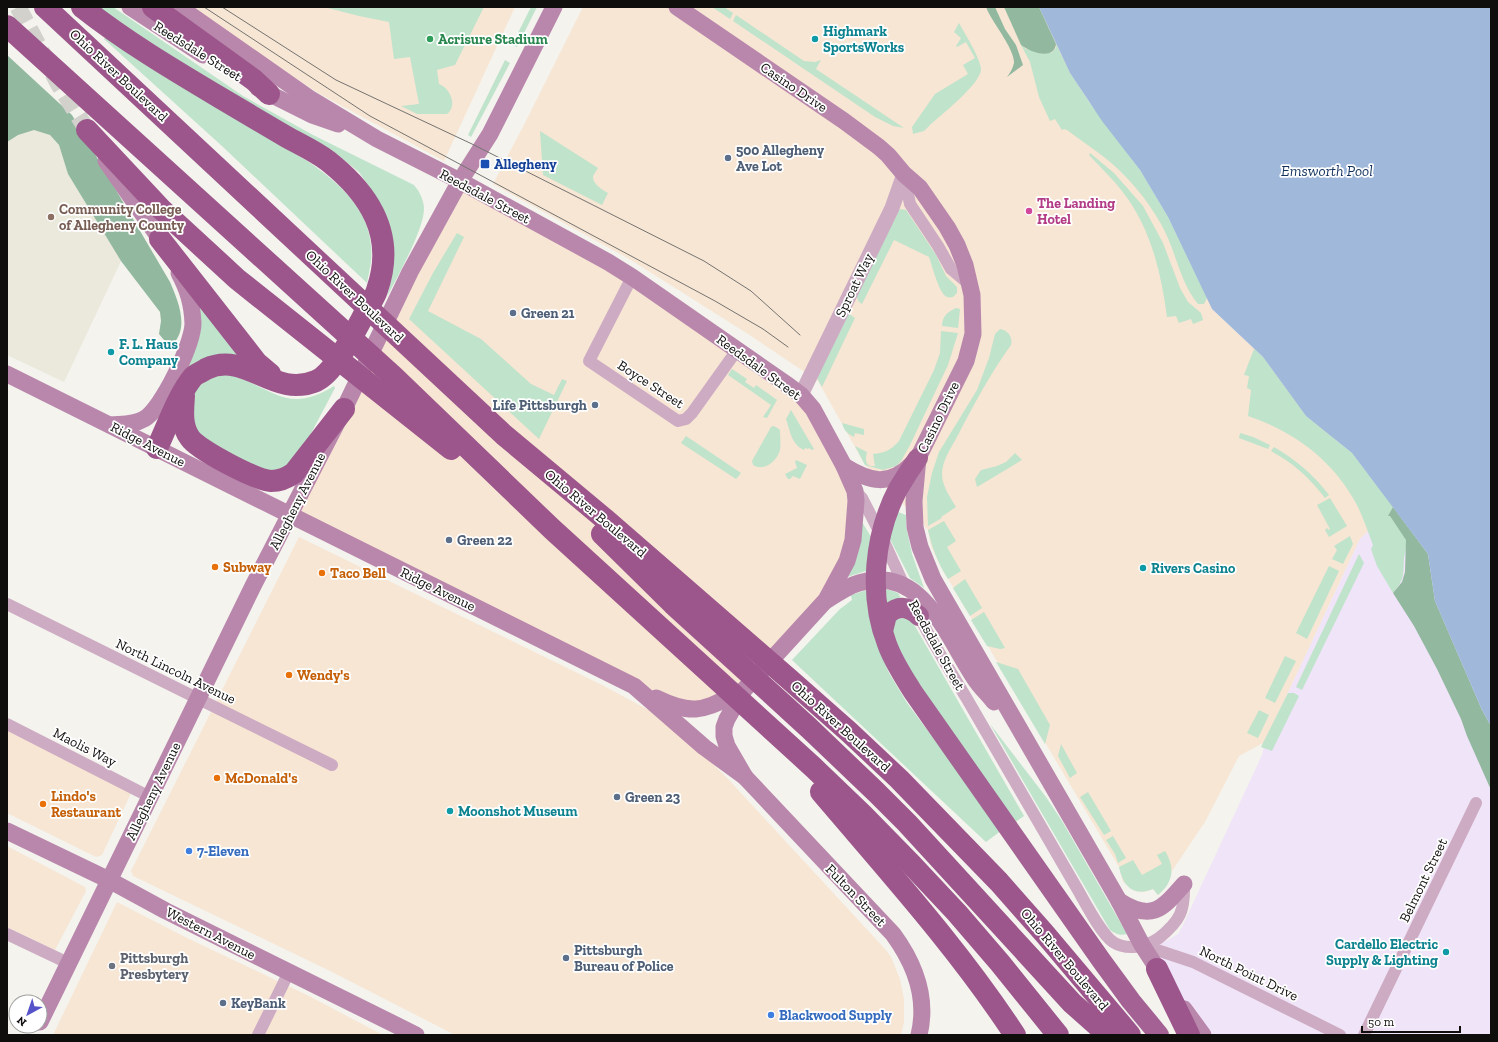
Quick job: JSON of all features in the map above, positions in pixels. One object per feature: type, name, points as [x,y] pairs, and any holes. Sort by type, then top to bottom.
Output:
[{"type":"highway","name":"Ohio River Boulevard","points":[[45,7],[504,435],[606,520],[789,679],[899,779],[999,882],[1130,1035]]},
{"type":"highway","points":[[82,7],[148,54],[327,160],[350,180],[373,211],[384,245],[377,291],[347,345],[330,370],[317,381],[302,385],[288,385],[264,377],[248,369],[229,364],[212,366],[195,375],[186,388],[157,448]]},
{"type":"highway","points":[[153,7],[254,80],[269,94]]},
{"type":"highway","points":[[7,26],[337,324],[552,529],[820,773],[911,864],[1000,963],[1058,1035]]},
{"type":"highway","points":[[87,130],[161,210],[259,297],[552,529]]},
{"type":"highway","points":[[160,239],[257,363],[270,374],[288,385]]},
{"type":"highway","points":[[186,388],[182,411],[185,431],[190,439],[201,449],[263,480],[279,481],[294,473],[344,409]]},
{"type":"highway","points":[[504,435],[648,580],[774,695],[902,818],[1072,1003],[1108,1035]]},
{"type":"highway","points":[[918,458],[898,489],[891,505],[881,535],[878,550],[876,595],[883,631],[893,658],[905,679],[1101,960],[1159,1035]]},
{"type":"highway","points":[[883,631],[887,615],[898,608],[910,608],[919,616]]},
{"type":"highway","points":[[756,715],[936,928],[1015,1035]]},
{"type":"highway","points":[[1044,933],[1116,1035]]},
{"type":"highway","points":[[1157,969],[1189,1035]]},
{"type":"main road","name":"Reedsdale Street","points":[[130,7],[207,58],[269,94],[312,115],[377,139]]},
{"type":"main road","name":"Reedsdale Street","points":[[179,7],[309,98],[377,139],[608,262],[632,277],[801,395],[812,409],[844,466],[855,491]]},
{"type":"main road","name":"Allegheny Avenue","points":[[48,1005],[256,579],[344,409],[410,272],[460,182],[490,134],[554,7]]},
{"type":"main road","name":"Casino Drive","points":[[677,7],[867,137],[888,155],[904,174],[920,188],[947,227],[957,245],[965,265],[970,285],[973,305],[973,334],[966,361],[918,458],[914,508],[915,527],[920,547],[933,579],[941,593]]},
{"type":"main road","points":[[87,130],[117,178],[160,239],[188,292],[193,324],[187,348],[165,395],[154,411],[143,420],[111,426]]},
{"type":"main road","name":"Ridge Avenue","points":[[7,374],[634,686],[704,747],[745,777]]},
{"type":"main road","points":[[844,466],[864,477],[882,481],[898,476],[918,458]]},
{"type":"main road","points":[[745,777],[727,746],[724,727],[743,691],[826,600],[847,561],[853,540],[856,501],[855,491]]},
{"type":"main road","points":[[826,600],[854,585],[876,580],[894,582],[904,586],[920,596],[935,612],[975,679],[1023,736]]},
{"type":"main road","name":"Reedsdale Street","points":[[941,593],[1119,900],[1142,945]]},
{"type":"main road","points":[[634,686],[677,708],[688,710],[705,708],[743,691]]},
{"type":"main road","name":"Fulton Street","points":[[745,777],[883,922],[902,946],[916,974],[920,989],[922,1004],[919,1035]]},
{"type":"main road","name":"Western Avenue","points":[[7,831],[109,880],[166,911],[416,1035]]},
{"type":"main road","points":[[1119,900],[1137,910],[1144,911],[1158,909],[1166,904],[1184,884]]},
{"type":"main road","points":[[1142,945],[1203,1035]]},
{"type":"street","name":"Sproat Way","points":[[801,395],[892,208],[904,174]]},
{"type":"street","name":"Boyce Street","points":[[632,277],[589,361],[678,421],[686,419],[692,413],[737,350]]},
{"type":"street","name":"Reedsdale Street","points":[[855,491],[862,498],[881,535],[919,616],[1069,875],[1106,935],[1112,942],[1119,946],[1135,948],[1142,945]]},
{"type":"street","name":"North Lincoln Avenue","points":[[7,604],[332,765]]},
{"type":"street","name":"Maolis Way","points":[[7,724],[150,797]]},
{"type":"street","name":"Belmont Street","points":[[1364,1035],[1476,803]]},
{"type":"street","points":[[1142,945],[1156,939],[1177,921],[1184,899],[1184,884]]},
{"type":"street","points":[[7,934],[68,964]]},
{"type":"street","name":"North Point Drive","points":[[1142,945],[1193,962],[1340,1035]]},
{"type":"street","points":[[258,1035],[289,972]]},
{"type":"shaded area","points":[[188,7],[515,7],[444,161],[318,93]]},
{"type":"shaded area","points":[[583,7],[1039,7],[1070,73],[1186,254],[1212,309],[1263,357],[1393,507],[1360,539],[1265,742],[1239,756],[1205,822],[1172,871],[1165,888],[1158,895],[1153,889],[1144,892],[1135,891],[1123,882],[1119,867],[941,567],[931,546],[928,530],[865,465],[818,381],[748,334],[631,260],[493,184]]},
{"type":"shaded area","name":"Community College of Allegheny County","points":[[7,92],[59,145],[68,174],[121,261],[64,382],[7,355]]},
{"type":"shaded area","points":[[460,181],[608,262],[789,386],[855,491],[847,561],[743,691],[688,710],[290,515]]},
{"type":"shaded area","points":[[1393,507],[1428,554],[1482,710],[1491,726],[1491,1035],[1203,1035],[1157,969],[1159,945],[1178,934],[1182,927],[1262,755],[1265,742],[1360,539]]},
{"type":"shaded area","points":[[299,537],[604,686],[654,713],[690,741],[729,780],[891,957],[900,979],[904,999],[904,1022],[901,1035],[455,1035],[332,972],[133,876],[131,871]]},
{"type":"shaded area","points":[[7,729],[132,791],[102,855],[96,857],[7,813]]},
{"type":"shaded area","points":[[7,846],[85,887],[86,891],[55,950],[7,927]]},
{"type":"shaded area","points":[[117,902],[185,937],[307,995],[383,1035],[53,1035]]},
{"type":"green space","points":[[95,7],[113,7],[243,96],[313,135],[414,185],[420,193],[423,201],[423,216],[410,252],[387,297],[391,280],[377,198],[359,172],[338,155],[206,78]]},
{"type":"green space","name":"Acrisure Stadium","points":[[324,7],[484,7],[455,65],[437,70],[439,84],[446,89],[451,98],[452,106],[450,111],[447,114],[417,114],[401,106],[419,104],[410,57],[394,59],[389,22]]},
{"type":"green space","points":[[531,7],[537,7],[517,47],[512,45]]},
{"type":"green space","points":[[712,7],[724,7],[733,13],[730,19]]},
{"type":"green space","points":[[986,7],[995,7],[1005,29],[1016,45],[1023,65],[1007,77],[1014,65],[1011,50]]},
{"type":"green space","points":[[1004,7],[1039,7],[1056,44],[1054,49],[1046,54],[1041,54],[1021,45]]},
{"type":"green space","points":[[736,15],[804,61],[815,62],[821,60],[816,69],[904,128],[893,126],[875,117],[733,21]]},
{"type":"green space","points":[[959,23],[977,57],[981,68],[980,74],[969,90],[924,131],[913,134],[912,127],[935,94],[968,74],[963,65],[975,58],[966,42],[957,47],[956,46],[961,38],[954,32]]},
{"type":"green space","points":[[107,35],[159,72],[309,162],[334,181],[355,203],[368,229],[371,244],[371,261],[367,283],[223,147],[104,39]]},
{"type":"green space","points":[[1056,44],[1070,73],[1089,102],[1140,170],[1168,217],[1207,298],[1204,304],[1198,304],[1186,285],[1161,224],[1136,188],[1104,157],[1067,130],[1062,130],[1055,119],[1050,121],[1039,97],[1030,62],[1021,45],[1026,49],[1051,53],[1056,48]]},
{"type":"green space","points":[[7,55],[72,115],[170,282],[181,314],[180,331],[172,345],[164,340],[159,334],[161,321],[160,312],[121,261],[68,174],[59,145],[50,135],[34,130],[18,135],[7,142]]},
{"type":"green space","points":[[505,60],[510,63],[471,137],[468,135]]},
{"type":"green space","points":[[540,131],[598,168],[593,176],[594,182],[608,193],[602,205],[543,175]]},
{"type":"green space","points":[[1090,153],[1114,173],[1143,206],[1163,243],[1180,288],[1188,302],[1201,313],[1203,320],[1193,324],[1191,319],[1179,323],[1176,316],[1167,317],[1158,267],[1140,220],[1122,191],[1089,155]]},
{"type":"green space","points":[[899,210],[906,210],[936,255],[946,276],[957,287],[957,293],[953,297],[947,297],[944,295],[941,291],[929,257],[894,240],[862,304],[856,296]]},
{"type":"green space","points":[[457,233],[464,237],[428,311],[481,339],[531,384],[554,395],[562,379],[567,381],[539,439],[409,319],[433,273]]},
{"type":"green space","points":[[197,302],[240,357],[182,376]]},
{"type":"green space","points":[[956,308],[960,309],[958,328],[942,326],[946,315]]},
{"type":"green space","points":[[849,314],[855,318],[822,387],[817,378]]},
{"type":"green space","points":[[1000,329],[1009,334],[1011,345],[982,390],[945,459],[942,469],[943,483],[956,507],[941,517],[942,518],[928,526],[927,497],[932,473],[939,452],[977,390],[989,358],[995,334]]},
{"type":"green space","points":[[941,331],[958,333],[948,365],[901,461],[896,466],[883,470],[865,465],[855,446],[867,452],[866,462],[869,465],[875,466],[873,454],[888,450],[899,441],[934,370],[940,353]]},
{"type":"green space","points":[[1254,349],[1263,357],[1306,416],[1352,453],[1393,507],[1389,516],[1403,533],[1406,544],[1403,577],[1393,593],[1377,566],[1371,549],[1373,545],[1357,505],[1336,474],[1324,461],[1297,439],[1281,430],[1248,416],[1251,390],[1247,388],[1249,376],[1244,375]]},
{"type":"green space","points":[[732,369],[747,379],[745,382],[754,388],[756,385],[777,400],[767,418],[763,417],[771,405],[728,375]]},
{"type":"green space","points":[[226,374],[278,395],[290,398],[303,399],[317,395],[334,386],[335,388],[299,456],[283,468],[273,471],[264,470],[208,443],[193,427],[191,397],[196,389],[204,382],[214,376]]},
{"type":"green space","points":[[791,410],[814,449],[812,450],[805,448],[804,450],[796,444],[786,419]]},
{"type":"green space","points":[[842,423],[864,429],[864,435],[855,433],[854,437],[852,436],[846,432]]},
{"type":"green space","points":[[773,426],[780,430],[780,450],[776,458],[770,464],[757,467],[753,465],[752,461],[771,427]]},
{"type":"green space","points":[[1240,433],[1270,445],[1268,449],[1239,438]]},
{"type":"green space","points":[[686,436],[741,473],[736,479],[681,443]]},
{"type":"green space","points":[[1274,447],[1304,468],[1329,495],[1325,498],[1301,472],[1271,451]]},
{"type":"green space","points":[[1015,453],[1022,460],[977,487],[975,479],[981,470],[1006,462]]},
{"type":"green space","points":[[796,460],[807,465],[800,479],[793,476],[788,479],[785,474],[797,468],[795,462]]},
{"type":"green space","points":[[1330,498],[1347,526],[1329,537],[1325,530],[1327,528],[1329,530],[1330,529],[1317,505]]},
{"type":"green space","points":[[1393,507],[1428,554],[1435,601],[1482,710],[1491,726],[1491,790],[1461,719],[1437,669],[1414,626],[1393,593],[1402,582],[1405,572],[1406,540],[1390,516],[1388,516]]},
{"type":"green space","points":[[895,511],[906,515],[906,526],[912,554],[924,588],[910,578],[889,537]]},
{"type":"green space","points":[[944,521],[956,541],[947,547],[961,571],[948,579],[941,567],[931,543],[928,530]]},
{"type":"green space","points":[[862,522],[871,537],[867,569],[866,571],[847,577]]},
{"type":"green space","points":[[1350,536],[1353,544],[1343,564],[1332,559],[1337,550],[1334,546]]},
{"type":"green space","points":[[1359,554],[1364,563],[1302,690],[1296,687]]},
{"type":"green space","points":[[1329,566],[1339,571],[1307,639],[1296,633]]},
{"type":"green space","points":[[965,579],[982,608],[970,616],[953,588]]},
{"type":"green space","points":[[884,588],[898,593],[903,602],[885,608]]},
{"type":"green space","points":[[867,590],[871,623],[875,639],[889,673],[907,703],[1002,830],[986,842],[792,660],[840,609],[852,600],[851,595]]},
{"type":"green space","points":[[984,612],[1005,648],[1000,649],[987,646],[971,620]]},
{"type":"green space","points":[[900,615],[912,621],[1024,816],[1014,823],[912,673],[893,637],[893,620]]},
{"type":"green space","points":[[1285,656],[1296,661],[1275,703],[1265,698]]},
{"type":"green space","points":[[996,662],[1018,669],[1050,725],[1045,744]]},
{"type":"green space","points":[[1288,693],[1294,693],[1299,696],[1272,751],[1261,747]]},
{"type":"green space","points":[[1259,710],[1269,715],[1258,738],[1247,733]]},
{"type":"green space","points":[[990,724],[1046,797],[1062,821],[1127,934],[1122,935],[1114,933],[1110,930]]},
{"type":"green space","points":[[1061,744],[1077,773],[1070,778],[1058,756]]},
{"type":"green space","points":[[1088,792],[1111,831],[1104,835],[1080,797]]},
{"type":"green space","points":[[1113,836],[1126,858],[1118,863],[1115,854],[1106,840]]},
{"type":"green space","points":[[1165,851],[1170,863],[1171,874],[1167,885],[1158,895],[1153,889],[1140,892],[1135,891],[1126,884],[1123,880],[1119,867],[1133,860],[1142,875],[1162,864],[1157,855]]},
{"type":"water","name":"Emsworth Pool","points":[[1039,7],[1491,7],[1491,726],[1482,710],[1435,601],[1428,554],[1352,453],[1306,416],[1263,357],[1212,309],[1168,217],[1140,170],[1102,121],[1070,73]]},
{"type":"tunnel","points":[[18,7],[58,83],[87,130]]},
{"type":"tram line","points":[[204,7],[370,116],[715,301],[763,329],[788,347]]},
{"type":"tram line","points":[[222,7],[336,80],[472,144],[704,261],[751,291],[800,335]]},
{"type":"place","name":"Acrisure Stadium","points":[[430,39]]},
{"type":"place","name":"Highmark SportsWorks","points":[[815,39]]},
{"type":"place","name":"500 Allegheny Ave Lot","points":[[728,158]]},
{"type":"place","name":"Allegheny","points":[[485,164]]},
{"type":"place","name":"The Landing Hotel","points":[[1029,211]]},
{"type":"place","name":"Community College of Allegheny County","points":[[51,217]]},
{"type":"place","name":"Green 21","points":[[513,313]]},
{"type":"place","name":"F. L. Haus Company","points":[[111,352]]},
{"type":"place","name":"Life Pittsburgh","points":[[595,405]]},
{"type":"place","name":"Green 22","points":[[449,540]]},
{"type":"place","name":"Subway","points":[[215,567]]},
{"type":"place","name":"Rivers Casino","points":[[1143,568]]},
{"type":"place","name":"Taco Bell","points":[[322,573]]},
{"type":"place","name":"Wendy's","points":[[289,675]]},
{"type":"place","name":"McDonald's","points":[[217,778]]},
{"type":"place","name":"Green 23","points":[[617,797]]},
{"type":"place","name":"Lindo's Restaurant","points":[[43,804]]},
{"type":"place","name":"Moonshot Museum","points":[[450,811]]},
{"type":"place","name":"7-Eleven","points":[[189,851]]},
{"type":"place","name":"Cardello Electric Supply & Lighting","points":[[1446,952]]},
{"type":"place","name":"Pittsburgh Bureau of Police","points":[[566,958]]},
{"type":"place","name":"Pittsburgh Presbytery","points":[[112,966]]},
{"type":"place","name":"KeyBank","points":[[223,1003]]},
{"type":"place","name":"Blackwood Supply","points":[[771,1015]]}]
